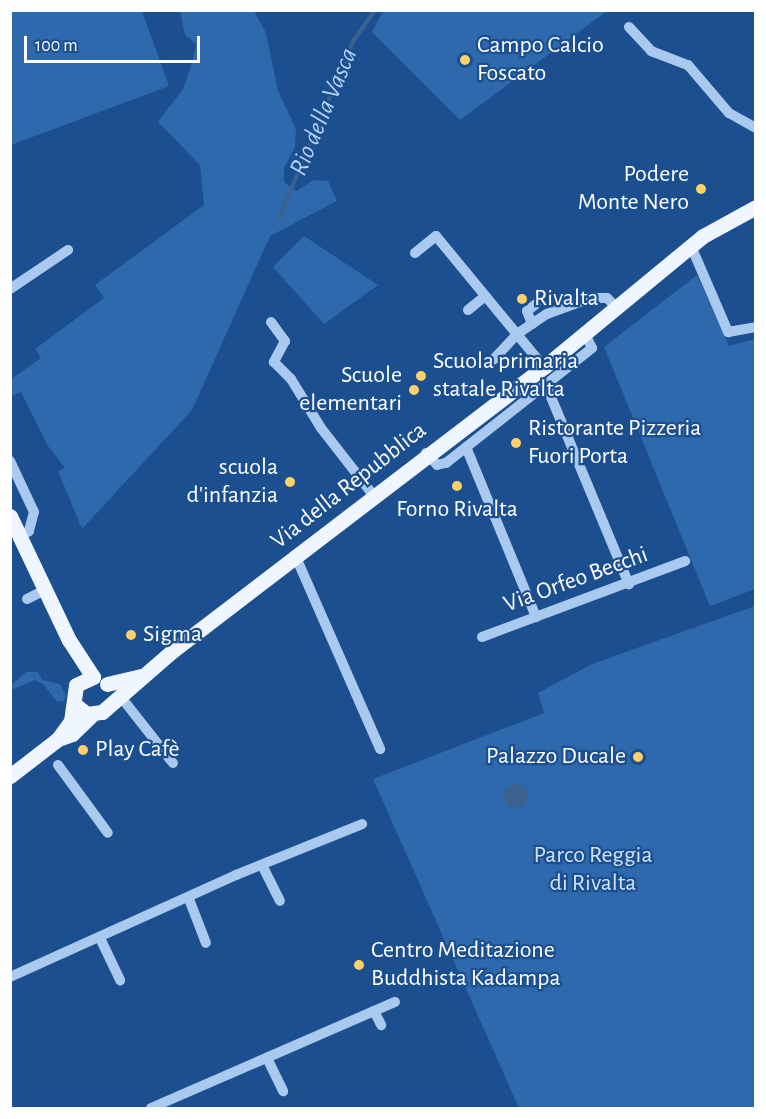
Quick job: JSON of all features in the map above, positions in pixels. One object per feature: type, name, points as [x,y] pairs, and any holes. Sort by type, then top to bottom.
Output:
[{"type":"main road","name":"Via della Repubblica","points":[[10,776],[58,740],[72,735],[92,715],[115,701],[295,555],[374,496],[426,453],[544,367],[585,334],[612,303],[691,246],[756,207]]},
{"type":"main road","points":[[11,517],[69,640],[115,701]]},
{"type":"main road","points":[[69,640],[76,685]]},
{"type":"main road","name":"Via della Repubblica","points":[[58,740],[70,721],[76,685],[145,675]]},
{"type":"main road","points":[[74,704],[81,712],[92,715]]},
{"type":"street","points":[[629,27],[651,51],[688,65],[729,113],[756,128]]},
{"type":"street","points":[[415,253],[436,236],[544,367]]},
{"type":"street","points":[[691,246],[728,332],[756,327]]},
{"type":"street","points":[[10,289],[68,250]]},
{"type":"street","points":[[468,310],[485,296]]},
{"type":"street","points":[[493,360],[517,334],[547,314],[591,298],[612,303]]},
{"type":"street","points":[[532,324],[527,311],[536,304]]},
{"type":"street","points":[[271,322],[285,341],[274,362],[291,379],[321,428],[374,496]]},
{"type":"street","points":[[426,453],[443,465],[592,348],[585,334]]},
{"type":"street","points":[[546,385],[629,584]]},
{"type":"street","points":[[466,447],[536,617]]},
{"type":"street","points":[[10,460],[34,512],[29,531],[20,536]]},
{"type":"street","points":[[295,555],[380,749]]},
{"type":"street","name":"Via Orfeo Becchi","points":[[482,637],[629,584],[685,561]]},
{"type":"street","points":[[27,599],[45,590]]},
{"type":"street","points":[[115,701],[173,763]]},
{"type":"street","points":[[58,765],[108,833]]},
{"type":"street","points":[[10,977],[262,865],[362,824]]},
{"type":"street","points":[[262,865],[280,901]]},
{"type":"street","points":[[189,899],[206,943]]},
{"type":"street","points":[[100,938],[120,980]]},
{"type":"street","points":[[151,1108],[395,1002]]},
{"type":"street","points":[[374,1011],[381,1025]]},
{"type":"street","points":[[267,1058],[282,1091]]},
{"type":"green space","name":"Campo Calcio Foscato","points":[[383,10],[607,11],[460,120],[372,32]]},
{"type":"green space","points":[[10,11],[142,11],[169,86],[11,145]]},
{"type":"green space","points":[[180,11],[254,11],[266,33],[278,91],[296,129],[295,147],[284,168],[284,182],[296,191],[314,180],[328,181],[337,201],[270,236],[192,410],[82,529],[58,471],[65,468],[48,446],[21,392],[11,396],[11,379],[41,358],[35,349],[104,298],[95,285],[204,205],[200,165],[158,122],[183,89],[196,44],[185,35]]},
{"type":"green space","points":[[304,236],[378,285],[324,324],[273,267]]},
{"type":"green space","points":[[697,275],[729,346],[755,339],[755,589],[710,606],[604,347]]},
{"type":"green space","name":"Parco Reggia di Rivalta","points":[[755,606],[755,1108],[519,1108],[373,779],[544,713],[538,693],[592,664]]},
{"type":"green space","points":[[26,672],[38,672],[42,680],[60,684],[66,696],[64,701],[57,702],[43,684],[35,680],[11,690],[11,685]]},
{"type":"shaded area","points":[[516,784],[521,785],[527,791],[527,801],[521,807],[516,808],[511,807],[505,801],[504,796],[505,791],[511,785]]},
{"type":"waterway","name":"Rio della Vasca","points":[[279,218],[354,40],[375,10]]},
{"type":"place","name":"Campo Calcio Foscato","points":[[465,60]]},
{"type":"place","name":"Podere Monte Nero","points":[[701,189]]},
{"type":"place","name":"Rivalta","points":[[522,299]]},
{"type":"place","name":"Scuola primaria statale Rivalta","points":[[421,376]]},
{"type":"place","name":"Scuole elementari","points":[[414,390]]},
{"type":"place","name":"Ristorante Pizzeria Fuori Porta","points":[[516,443]]},
{"type":"place","name":"scuola d'infanzia","points":[[290,482]]},
{"type":"place","name":"Forno Rivalta","points":[[457,486]]},
{"type":"place","name":"Sigma","points":[[131,635]]},
{"type":"place","name":"Play Cafè","points":[[83,750]]},
{"type":"place","name":"Palazzo Ducale","points":[[638,757]]},
{"type":"place","name":"Centro Meditazione Buddhista Kadampa","points":[[359,965]]}]
